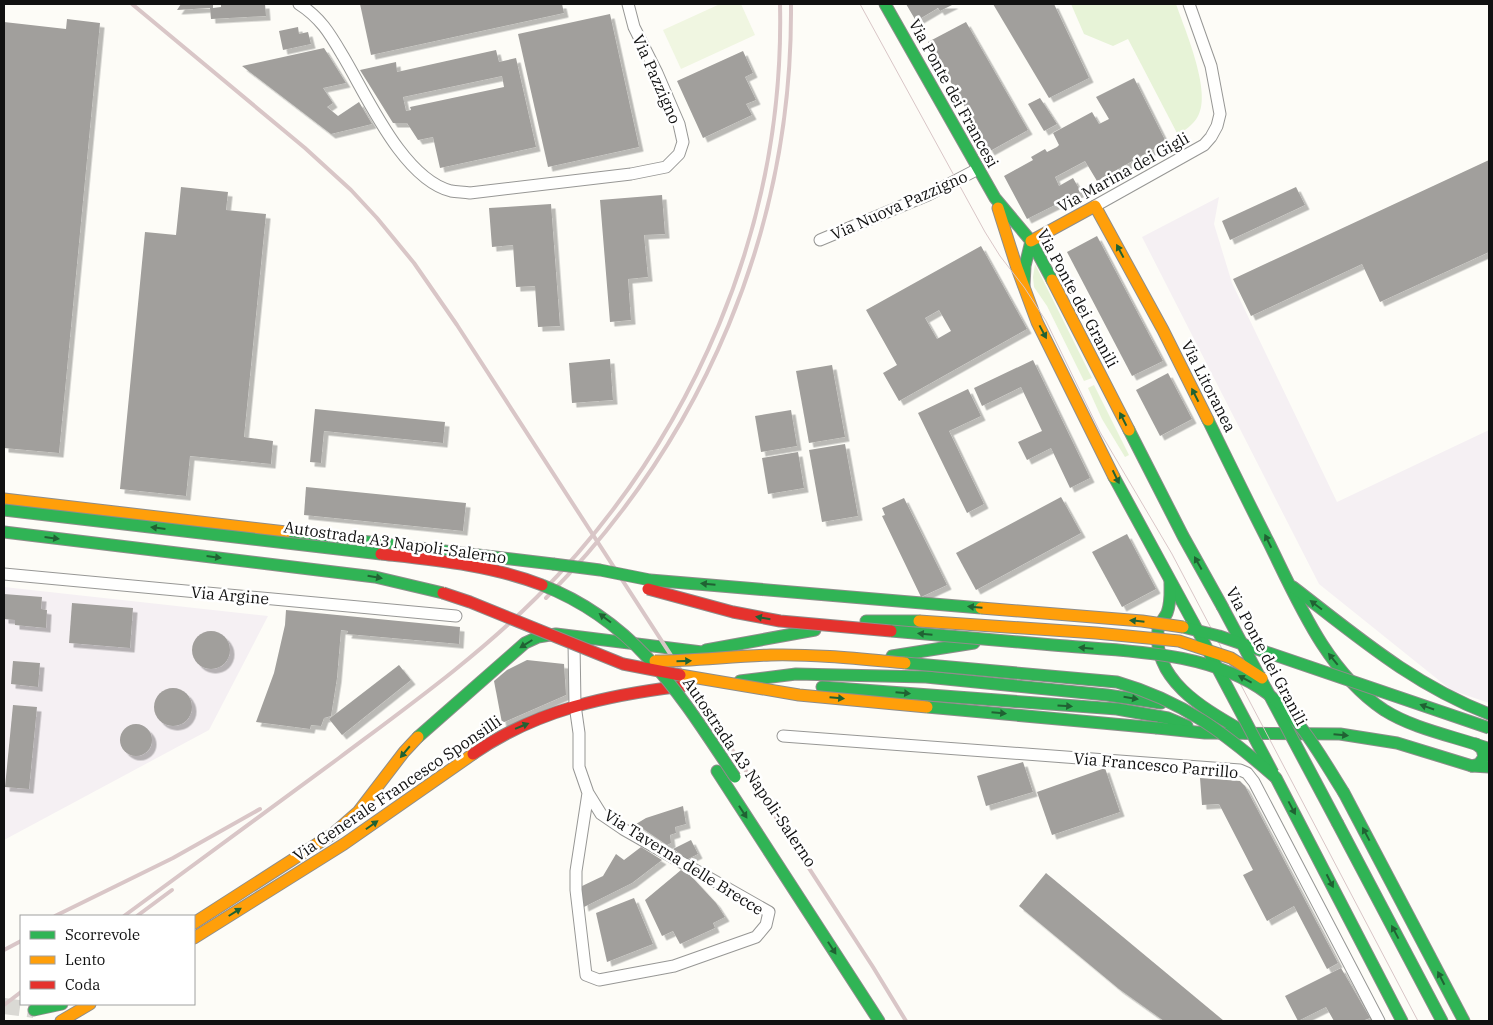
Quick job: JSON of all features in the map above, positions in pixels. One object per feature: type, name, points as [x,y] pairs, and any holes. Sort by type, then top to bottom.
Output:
[{"type":"main road","name":"Via Ponte dei Francesi","points":[[885,4],[995,199]]},
{"type":"main road","name":"Via Ponte dei Granili","points":[[995,199],[1031,241],[1055,285],[1183,536],[1442,1021]]},
{"type":"main road","points":[[995,199],[1037,322],[1127,502],[1308,837],[1402,1021]]},
{"type":"main road","name":"Via Marina dei Gigli","points":[[1031,241],[1096,206]]},
{"type":"main road","name":"Via Litoranea","points":[[1096,206],[1163,330],[1289,584],[1329,654],[1360,691],[1386,710],[1421,726],[1489,748]]},
{"type":"main road","points":[[1024,287],[1031,241]]},
{"type":"main road","points":[[4,499],[553,564],[600,570],[650,580],[1142,621],[1178,626],[1219,636],[1489,728]]},
{"type":"main road","name":"Autostrada A3 Napoli-Salerno","points":[[4,510],[419,558],[502,571],[538,583],[570,596],[598,613],[644,653],[676,690],[737,781]]},
{"type":"main road","name":"Autostrada A3 Napoli-Salerno","points":[[4,520],[418,567],[498,580],[558,603],[606,633],[652,677],[687,726]]},
{"type":"main road","points":[[4,532],[375,577],[429,589],[470,602],[584,650],[623,664],[647,670],[776,692],[1205,733],[1340,734],[1397,742],[1472,766],[1489,767]]},
{"type":"main road","points":[[553,564],[733,612],[780,621],[1175,657],[1208,664],[1248,681],[1275,699],[1290,713],[1314,744],[1344,793],[1464,1021]]},
{"type":"main road","points":[[1170,581],[1170,601],[1167,612],[1158,628],[1159,647],[1163,665],[1176,683],[1192,698],[1217,716],[1246,733]]},
{"type":"main road","points":[[1289,584],[1398,668],[1460,704],[1488,714]]},
{"type":"main road","points":[[694,651],[728,647],[792,633],[860,622],[900,620],[1086,632],[1180,641],[1231,658],[1289,698],[1322,743],[1339,776],[1344,793]]},
{"type":"main road","points":[[694,651],[731,655],[849,659],[934,650],[1021,633],[1040,632],[1130,638],[1158,628]]},
{"type":"main road","name":"Via Generale Francesco Sponsilli","points":[[195,923],[334,833],[358,812],[404,752],[425,729],[525,643],[538,637],[556,634],[694,651]]},
{"type":"main road","points":[[1180,641],[1219,636]]},
{"type":"main road","points":[[584,650],[658,662],[770,656],[832,656],[1117,682],[1137,687],[1186,709],[1231,738],[1276,778]]},
{"type":"main road","points":[[750,680],[796,674],[926,677],[1107,695],[1156,702],[1186,709]]},
{"type":"main road","points":[[750,680],[798,686],[1117,709],[1168,718],[1205,733]]},
{"type":"main road","name":"Via Generale Francesco Sponsilli","points":[[195,937],[344,844],[484,746],[513,730],[597,699],[648,690],[750,680]]},
{"type":"main road","points":[[1421,726],[1488,714]]},
{"type":"main road","points":[[1472,766],[1479,764],[1484,757],[1482,749],[1476,744]]},
{"type":"main road","name":"Autostrada A3 Napoli-Salerno","points":[[714,767],[879,1021]]},
{"type":"main road","points":[[34,1010],[60,1005]]},
{"type":"main road","points":[[61,1021],[88,1005]]},
{"type":"street","name":"Via Pazzigno","points":[[299,4],[313,13],[328,31],[393,142],[412,166],[429,180],[450,190],[470,193],[631,174],[666,167],[680,154],[682,142],[679,124],[657,73],[634,27],[628,4]]},
{"type":"street","name":"Via Marina dei Gigli","points":[[1096,206],[1204,145],[1217,126],[1220,114],[1210,66],[1189,4]]},
{"type":"street","name":"Via Nuova Pazzigno","points":[[820,240],[928,195],[978,169]]},
{"type":"street","name":"Via Argine","points":[[4,574],[456,616]]},
{"type":"street","points":[[574,636],[574,706],[579,733],[579,767],[588,793]]},
{"type":"street","name":"Via Francesco Parrillo","points":[[784,736],[1240,770],[1246,773],[1254,782],[1379,1021]]},
{"type":"street","name":"Via Taverna delle Brecce","points":[[588,793],[601,814],[769,912],[766,925],[756,937],[674,966],[599,980],[586,975],[576,890],[576,871],[588,793]]},
{"type":"shaded area","points":[[1219,197],[1214,224],[1232,283],[1337,502],[1489,430],[1489,703],[1451,690],[1319,584],[1142,237]]},
{"type":"shaded area","points":[[4,587],[268,616],[209,730],[4,840]]},
{"type":"green space","points":[[720,4],[741,4],[755,35],[681,69],[663,30]]},
{"type":"green space","points":[[1071,4],[1176,4],[1196,61],[1202,92],[1198,116],[1192,124],[1178,135],[1128,39],[1113,46],[1084,34]]},
{"type":"green space","points":[[1035,264],[1092,378],[1084,381],[1047,306],[1034,287]]},
{"type":"green space","points":[[1094,385],[1129,455],[1125,457],[1102,419],[1088,388]]},
{"type":"building","points":[[181,4],[213,4],[213,8],[221,7],[221,4],[265,4],[266,16],[211,19],[210,8],[177,10]]},
{"type":"building","points":[[360,4],[562,4],[564,13],[371,55]]},
{"type":"building","points":[[906,4],[954,4],[940,11],[938,8],[916,21]]},
{"type":"building","points":[[993,4],[1054,4],[1089,78],[1049,98]]},
{"type":"building","points":[[610,14],[639,147],[548,167],[518,34]]},
{"type":"building","points":[[67,19],[100,23],[59,453],[4,448],[4,22],[66,29]]},
{"type":"building","points":[[966,22],[1028,130],[990,151],[928,42]]},
{"type":"building","points":[[298,27],[299,34],[308,32],[311,44],[283,50],[279,31]]},
{"type":"building","points":[[324,48],[346,83],[323,88],[333,103],[327,107],[338,116],[359,102],[372,124],[331,134],[242,66]]},
{"type":"building","points":[[496,50],[499,62],[516,58],[536,147],[440,168],[433,137],[418,140],[407,123],[393,123],[360,70],[396,62],[397,72]],"holes":[[[502,76],[504,87],[410,107],[411,110],[406,111],[403,97]]]},
{"type":"building","points":[[743,51],[753,73],[745,77],[756,100],[746,104],[752,115],[703,138],[677,81]]},
{"type":"building","points":[[1134,78],[1166,142],[1097,181],[1085,161],[1055,177],[1059,186],[1073,178],[1081,192],[1027,219],[1004,176],[1033,160],[1031,157],[1045,149],[1047,152],[1057,147],[1059,145],[1053,133],[1092,112],[1099,124],[1109,119],[1096,97]]},
{"type":"building","points":[[1040,98],[1057,124],[1044,131],[1028,104]]},
{"type":"building","points":[[1489,160],[1489,252],[1380,302],[1362,264],[1251,316],[1233,279]]},
{"type":"building","points":[[181,187],[228,192],[226,210],[266,214],[244,437],[273,441],[271,464],[190,456],[186,496],[120,489],[145,232],[176,235]]},
{"type":"building","points":[[1296,187],[1305,205],[1230,240],[1222,221]]},
{"type":"building","points":[[662,195],[665,234],[644,235],[648,277],[628,279],[631,320],[610,322],[600,200]]},
{"type":"building","points":[[551,204],[560,326],[538,327],[535,286],[516,287],[513,245],[492,247],[489,208]]},
{"type":"building","points":[[1097,236],[1163,361],[1132,376],[1067,252]]},
{"type":"building","points":[[981,246],[1027,329],[899,401],[883,373],[897,365],[866,310]],"holes":[[[939,310],[951,331],[937,339],[925,318]]]},
{"type":"building","points":[[610,359],[613,400],[572,403],[569,363]]},
{"type":"building","points":[[1033,360],[1090,478],[1070,488],[1051,448],[1027,460],[1018,442],[1042,431],[1021,387],[982,406],[974,388]]},
{"type":"building","points":[[832,365],[845,437],[809,443],[796,371]]},
{"type":"building","points":[[1168,373],[1192,419],[1160,436],[1136,390]]},
{"type":"building","points":[[968,389],[981,416],[949,431],[984,504],[967,513],[918,413]]},
{"type":"building","points":[[315,409],[445,422],[443,443],[324,431],[321,463],[310,462]]},
{"type":"building","points":[[791,410],[797,446],[761,452],[755,416]]},
{"type":"building","points":[[845,444],[858,516],[822,522],[809,450]]},
{"type":"building","points":[[798,452],[804,488],[768,494],[762,458]]},
{"type":"building","points":[[306,487],[466,503],[463,531],[304,515]]},
{"type":"building","points":[[1061,497],[1081,533],[976,590],[956,553]]},
{"type":"building","points":[[904,498],[947,585],[921,597],[882,516],[885,515],[882,508]]},
{"type":"building","points":[[1127,534],[1156,589],[1122,607],[1092,552]]},
{"type":"building","points":[[4,594],[42,597],[41,609],[47,610],[46,628],[15,625],[15,620],[4,619]]},
{"type":"building","points":[[72,603],[133,608],[130,648],[69,643]]},
{"type":"building","points":[[286,610],[460,627],[459,644],[347,634],[348,631],[341,630],[337,678],[331,716],[324,718],[321,726],[311,725],[310,729],[256,722],[274,673],[285,625]]},
{"type":"building","points":[[211,631],[225,636],[230,650],[225,664],[211,669],[197,664],[192,650],[197,636]]},
{"type":"building","points":[[527,660],[564,664],[566,695],[502,723],[494,681],[507,670]]},
{"type":"building","points":[[13,661],[40,663],[38,687],[11,684]]},
{"type":"building","points":[[399,665],[411,680],[342,735],[329,719]]},
{"type":"building","points":[[173,688],[187,693],[192,707],[187,721],[173,726],[159,721],[154,707],[159,693]]},
{"type":"building","points":[[13,705],[37,707],[29,789],[5,787]]},
{"type":"building","points":[[136,724],[142,725],[147,729],[151,734],[151,746],[147,751],[142,755],[136,756],[130,755],[125,751],[121,746],[120,740],[121,734],[125,729],[130,725]]},
{"type":"building","points":[[1023,762],[1033,792],[986,806],[977,776]]},
{"type":"building","points":[[1105,768],[1120,812],[1052,835],[1037,792]]},
{"type":"building","points":[[1200,778],[1240,781],[1245,786],[1338,963],[1327,969],[1294,906],[1267,921],[1243,875],[1253,870],[1219,804],[1202,805]]},
{"type":"building","points":[[683,806],[686,824],[675,827],[676,833],[670,835],[671,843],[667,845],[636,824],[646,818]]},
{"type":"building","points":[[691,840],[698,854],[688,859],[673,849]]},
{"type":"building","points":[[641,847],[662,860],[632,883],[584,907],[580,887],[603,876],[616,854],[624,860]]},
{"type":"building","points":[[681,870],[691,876],[716,903],[725,917],[713,923],[715,928],[680,944],[673,931],[662,936],[645,900]]},
{"type":"building","points":[[1046,873],[1224,1021],[1164,1021],[1119,989],[1019,906]]},
{"type":"building","points":[[634,898],[653,944],[607,962],[596,913]]},
{"type":"building","points":[[1341,968],[1370,1018],[1362,1021],[1334,1021],[1326,1007],[1298,1021],[1285,996]]},
{"type":"tunnel","points":[[4,1006],[34,1010]]},
{"type":"tram line","points":[[860,4],[985,232],[1046,321],[1100,432],[1172,554],[1418,1021]]},
{"type":"railway","points":[[132,4],[305,148],[351,190],[414,263],[457,325],[873,967],[906,1021]]},
{"type":"railway","points":[[125,915],[390,720],[466,661],[537,597],[592,536],[641,469],[684,399],[719,325],[746,248],[766,168],[777,87],[780,4]]},
{"type":"railway","points":[[546,598],[602,536],[651,470],[693,399],[728,325],[756,248],[776,169],[788,87],[791,4]]},
{"type":"railway","points":[[57,915],[173,858],[260,809]]},
{"type":"railway","points":[[138,915],[172,890]]},
{"type":"railway","points":[[4,950],[20,942]]},
{"type":"railway","points":[[4,1005],[20,993]]},
{"type":"traffic: fast","points":[[885,4],[995,198],[1031,241],[1052,280]]},
{"type":"traffic: fast","points":[[1024,286],[1025,266],[1031,241]]},
{"type":"traffic: fast","points":[[1208,420],[1303,612],[1330,656],[1346,676],[1364,694],[1396,717],[1487,748]]},
{"type":"traffic: fast","points":[[1129,430],[1183,536],[1222,606]]},
{"type":"traffic: fast","points":[[1114,477],[1193,622]]},
{"type":"traffic: fast","points":[[4,510],[381,554]]},
{"type":"traffic: fast","points":[[4,532],[375,577],[443,593]]},
{"type":"traffic: fast","points":[[286,532],[553,564]]},
{"type":"traffic: fast","points":[[553,564],[600,570],[650,580],[981,608]]},
{"type":"traffic: fast","points":[[1170,582],[1168,609],[1158,630],[1158,648],[1164,665],[1173,680],[1186,693],[1215,715],[1246,733]]},
{"type":"traffic: fast","points":[[542,585],[575,601],[605,619],[631,641],[654,664],[675,690],[735,777]]},
{"type":"traffic: fast","points":[[1293,587],[1363,641],[1410,674],[1435,689],[1489,714]]},
{"type":"traffic: fast","points":[[1222,606],[1338,824]]},
{"type":"traffic: fast","points":[[866,621],[919,621]]},
{"type":"traffic: fast","points":[[1193,622],[1273,773]]},
{"type":"traffic: fast","points":[[1183,627],[1219,636],[1489,728]]},
{"type":"traffic: fast","points":[[706,650],[815,630]]},
{"type":"traffic: fast","points":[[891,631],[1165,655],[1220,669],[1245,680],[1268,694],[1280,705],[1310,740],[1344,793]]},
{"type":"traffic: fast","points":[[418,737],[525,643],[538,637],[556,634],[710,653]]},
{"type":"traffic: fast","points":[[892,656],[974,643]]},
{"type":"traffic: fast","points":[[905,663],[1117,682],[1163,699],[1202,720],[1239,747],[1276,778]]},
{"type":"traffic: fast","points":[[740,681],[796,674],[926,677],[1107,695],[1161,703]]},
{"type":"traffic: fast","points":[[822,687],[1117,709],[1168,718],[1187,726]]},
{"type":"traffic: fast","points":[[927,707],[1157,728]]},
{"type":"traffic: fast","points":[[1157,728],[1205,733],[1340,734],[1397,743],[1472,766],[1489,767]]},
{"type":"traffic: fast","points":[[1472,766],[1479,764],[1484,757],[1482,749],[1476,744]]},
{"type":"traffic: fast","points":[[717,771],[879,1021]]},
{"type":"traffic: fast","points":[[1276,778],[1402,1021]]},
{"type":"traffic: fast","points":[[1344,793],[1464,1021]]},
{"type":"traffic: fast","points":[[1338,824],[1442,1021]]},
{"type":"traffic: fast","points":[[34,1010],[57,1005]]},
{"type":"traffic: slow","points":[[1031,241],[1095,206],[1163,330],[1208,420]]},
{"type":"traffic: slow","points":[[998,208],[1037,322],[1114,477]]},
{"type":"traffic: slow","points":[[1052,280],[1129,430]]},
{"type":"traffic: slow","points":[[4,499],[286,532]]},
{"type":"traffic: slow","points":[[981,608],[1142,621],[1183,627]]},
{"type":"traffic: slow","points":[[919,621],[1096,633],[1179,641],[1231,658],[1262,678]]},
{"type":"traffic: slow","points":[[655,661],[788,655],[905,663]]},
{"type":"traffic: slow","points":[[680,675],[799,695],[927,707]]},
{"type":"traffic: slow","points":[[195,922],[334,833],[358,812],[404,752],[418,737]]},
{"type":"traffic: slow","points":[[195,937],[344,844],[473,754]]},
{"type":"traffic: slow","points":[[61,1021],[88,1005]]},
{"type":"traffic: jam","points":[[381,554],[483,568],[542,585]]},
{"type":"traffic: jam","points":[[648,589],[733,612],[780,621],[891,631]]},
{"type":"traffic: jam","points":[[443,593],[470,602],[623,664],[680,675]]},
{"type":"traffic: jam","points":[[473,754],[522,726],[574,707],[627,694],[683,686]]}]
